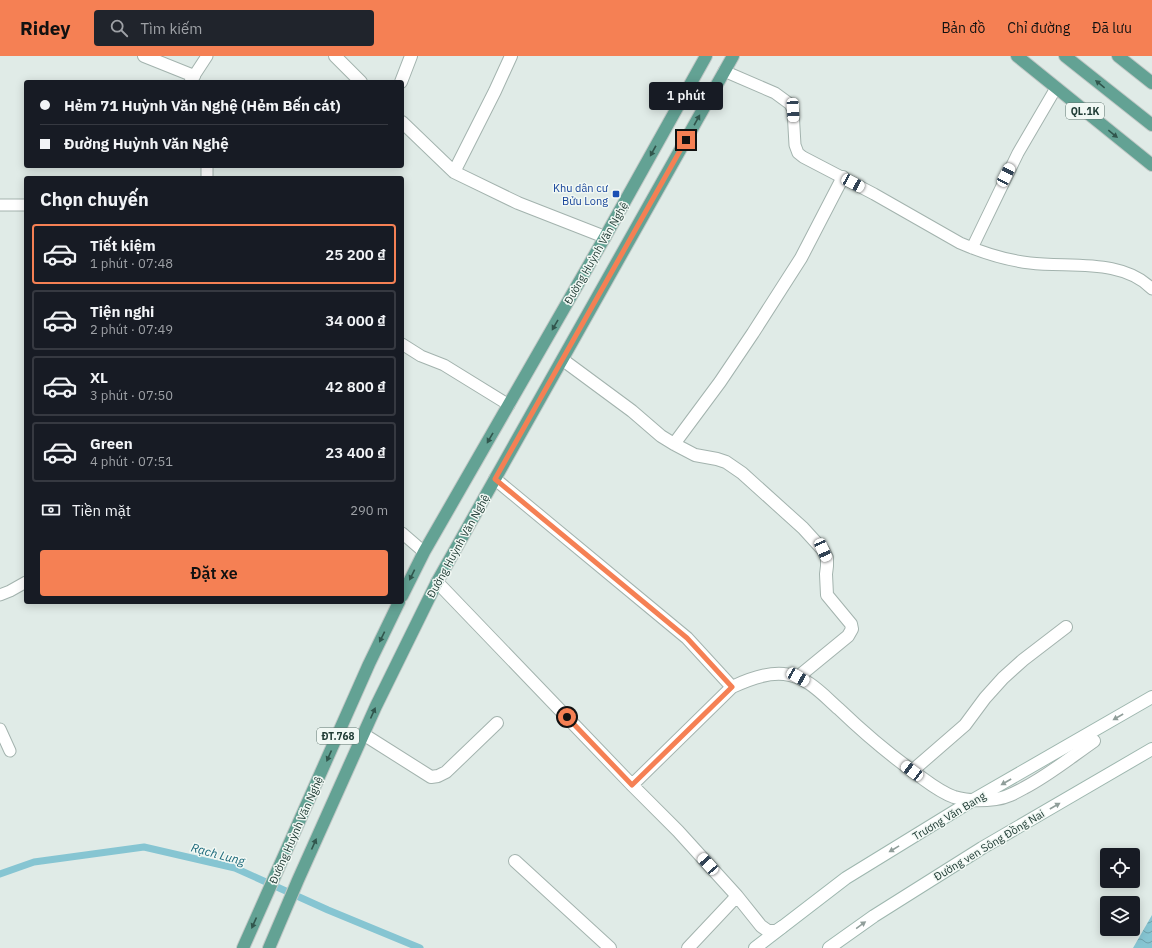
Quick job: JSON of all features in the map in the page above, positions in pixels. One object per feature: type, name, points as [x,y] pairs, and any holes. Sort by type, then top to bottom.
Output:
[{"type":"main road","name":"Đường Huỳnh Văn Nghệ","points":[[404,592],[424,552],[605,237],[706,56]]},
{"type":"main road","name":"Đường Huỳnh Văn Nghệ","points":[[269,948],[363,734],[437,582],[733,56]]},
{"type":"main road","name":"QL.1K","points":[[1017,56],[1152,165]]},
{"type":"main road","name":"QL.1K","points":[[1066,56],[1152,126]]},
{"type":"main road","points":[[1118,56],[1152,83]]},
{"type":"main road","name":"Đường Huỳnh Văn Nghệ","points":[[243,948],[369,664],[398,604]]},
{"type":"street","points":[[144,56],[192,79]]},
{"type":"street","points":[[335,56],[359,80]]},
{"type":"street","points":[[402,80],[411,56]]},
{"type":"street","points":[[454,172],[511,56]]},
{"type":"street","points":[[404,124],[454,172],[518,203],[605,237]]},
{"type":"street","points":[[674,444],[720,382],[801,258],[843,177]]},
{"type":"street","points":[[563,360],[632,411],[661,436],[695,455],[717,459],[733,466],[803,528],[823,550],[827,558],[827,595],[850,624],[852,629],[848,636],[798,677]]},
{"type":"street","points":[[495,479],[687,638],[732,687]]},
{"type":"street","points":[[437,582],[678,831],[737,896],[761,926],[768,930],[776,931],[861,868]]},
{"type":"street","points":[[912,771],[965,725],[1003,678],[1066,627]]},
{"type":"street","points":[[632,785],[732,687],[752,678],[765,675],[783,674],[798,677],[816,688],[866,735],[912,771],[939,790],[954,797],[970,801],[996,799],[1010,795],[1052,772],[1094,741]]},
{"type":"street","name":"Trương Văn Bang","points":[[755,948],[846,878],[973,800],[1152,697]]},
{"type":"street","points":[[363,734],[431,777],[438,776],[446,772],[497,723]]},
{"type":"street","name":"Đường ven Sông Đồng Nai","points":[[829,948],[874,916],[982,848],[1152,749]]},
{"type":"street","points":[[515,861],[610,948]]},
{"type":"street","points":[[688,948],[737,896]]},
{"type":"lane","points":[[192,79],[206,56]]},
{"type":"lane","points":[[724,71],[775,93],[790,104],[793,110],[795,145],[798,153],[803,157],[843,177],[960,242],[995,256],[1030,263],[1096,266],[1114,269],[1137,278],[1152,289]]},
{"type":"lane","points":[[972,248],[1018,152],[1056,88]]},
{"type":"lane","points":[[0,205],[24,204]]},
{"type":"lane","points":[[404,345],[421,356],[444,365],[509,405]]},
{"type":"lane","points":[[404,535],[424,552]]},
{"type":"lane","points":[[0,595],[24,583]]},
{"type":"lane","points":[[0,729],[10,751]]},
{"type":"water","points":[[1152,915],[1152,948],[1133,948]]},
{"type":"waterway","name":"Rạch Lung","points":[[0,874],[34,862],[144,847],[235,868],[328,910],[420,948]]},
{"type":"place","name":"Khu dân cư Bửu Long","points":[[616,194]]},
{"type":"route","points":[[567,717],[632,785],[732,687],[687,638],[495,479],[686,140]]}]
